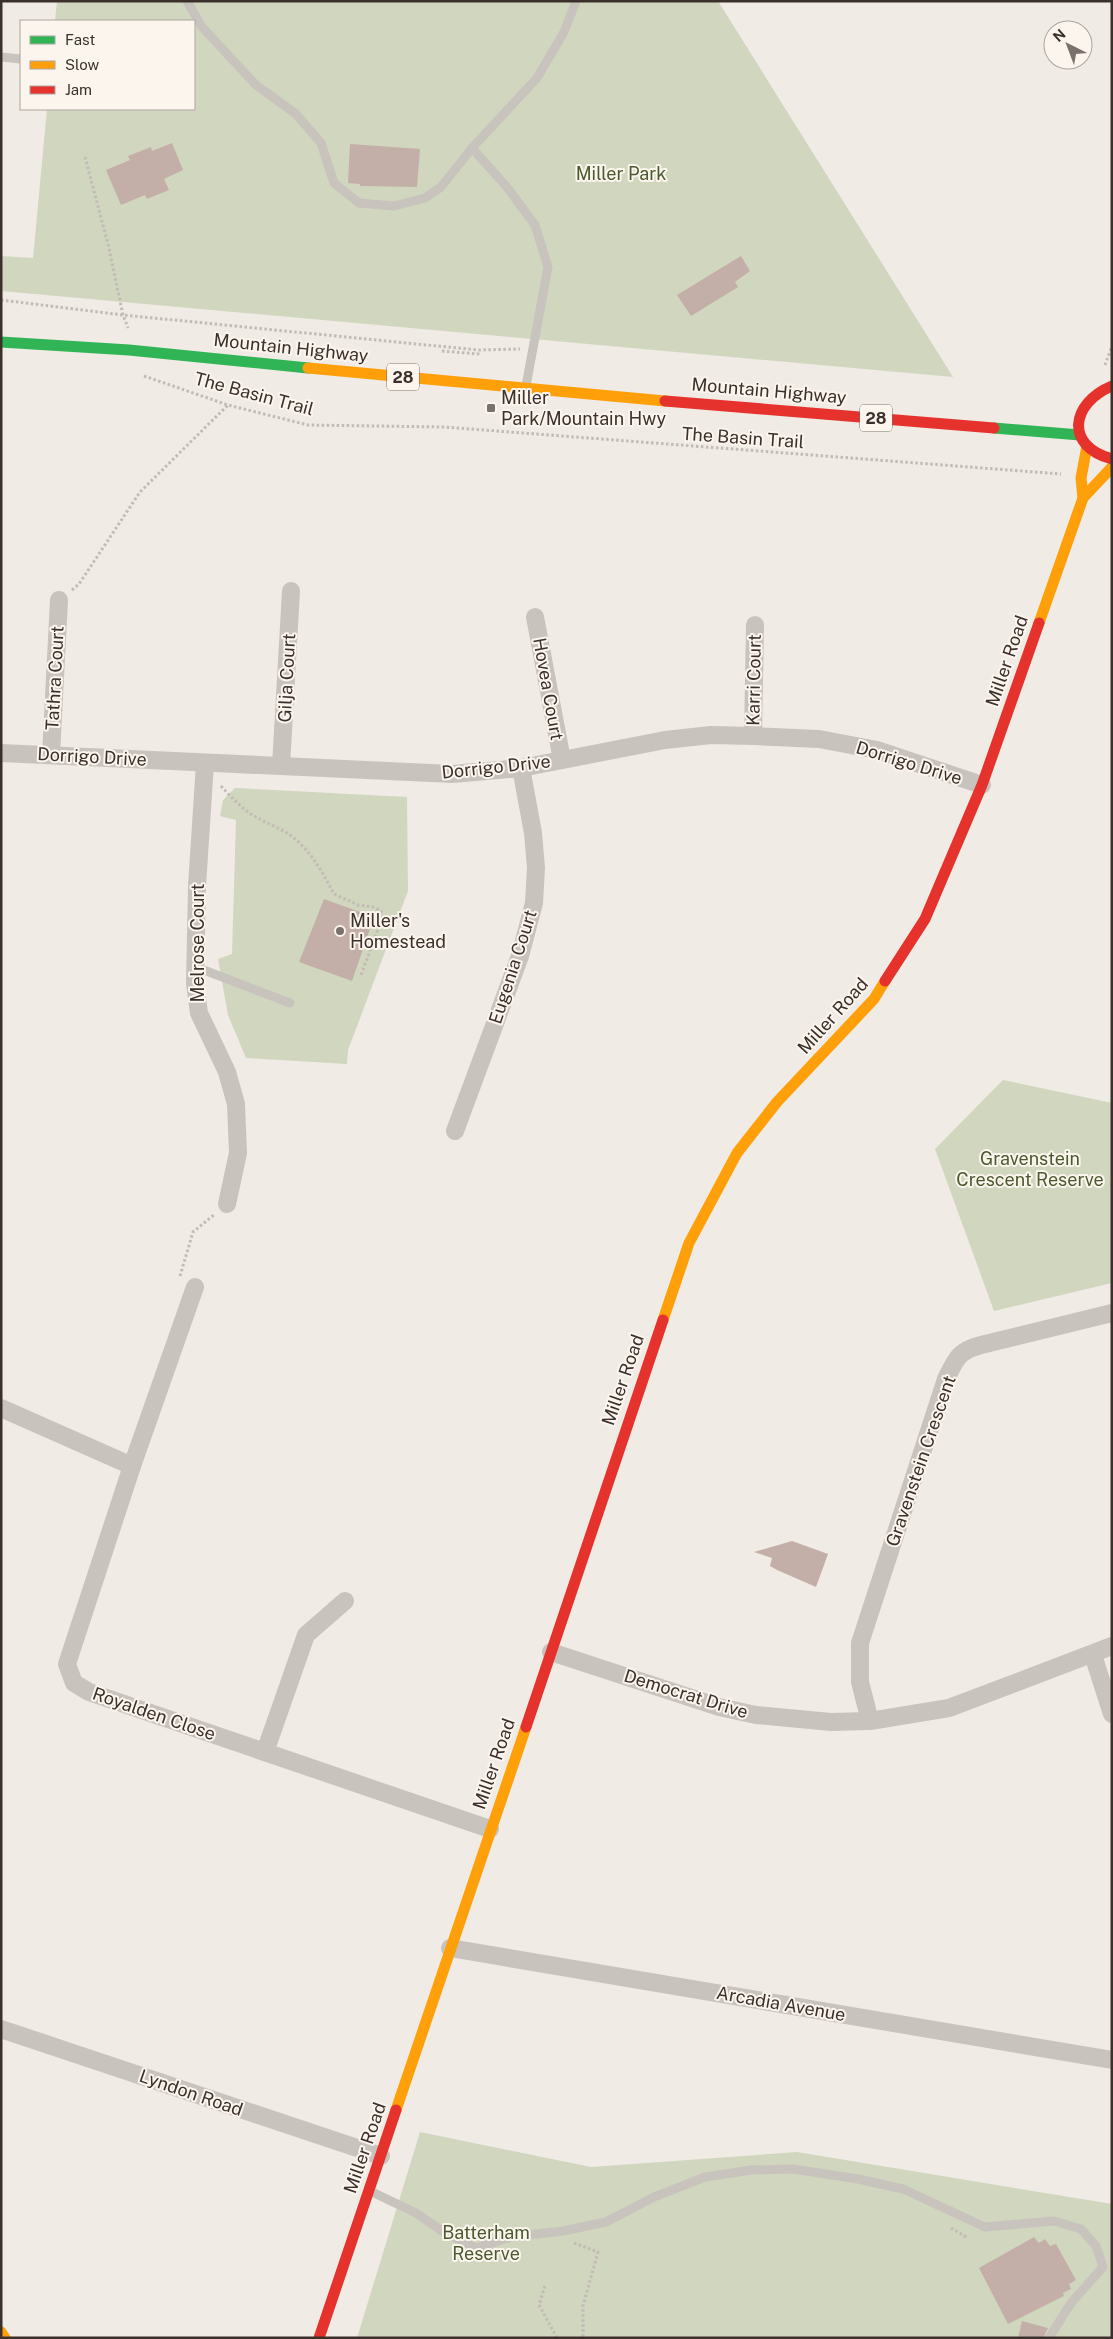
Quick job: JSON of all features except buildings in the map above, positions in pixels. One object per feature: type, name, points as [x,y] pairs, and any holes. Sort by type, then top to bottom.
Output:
[{"type":"main road","name":"Mountain Highway","points":[[1,342],[139,351],[525,389],[1080,435]]},
{"type":"main road","points":[[1070,408],[1107,388],[1112,372]]},
{"type":"main road","points":[[1087,399],[1081,410],[1078,422],[1080,435],[1094,453],[1112,459]]},
{"type":"main road","name":"Mountain Highway","points":[[1026,430],[1043,422]]},
{"type":"main road","name":"Miller Road","points":[[319,2338],[689,1243],[737,1154],[777,1102],[874,999],[926,919],[982,785],[1082,498],[1081,478],[1087,446]]},
{"type":"main road","name":"Miller Road","points":[[1082,498],[1112,467]]},
{"type":"main road","points":[[1,2332],[5,2338]]},
{"type":"street","name":"Gilja Court","points":[[281,766],[291,591]]},
{"type":"street","name":"Tathra Court","points":[[51,756],[59,600]]},
{"type":"street","name":"Hovea Court","points":[[536,617],[562,760]]},
{"type":"street","name":"Karri Court","points":[[753,736],[755,625]]},
{"type":"street","name":"Dorrigo Drive","points":[[1,753],[452,774],[521,768],[665,740],[711,735],[753,736],[819,739],[877,750],[982,785]]},
{"type":"street","name":"Melrose Court","points":[[205,763],[196,886],[196,967],[199,1013],[227,1072],[236,1104],[238,1153],[227,1204]]},
{"type":"street","name":"Eugenia Court","points":[[455,1131],[520,956],[534,903],[536,868],[533,833],[521,768]]},
{"type":"street","name":"Royalden Close","points":[[187,1284],[132,1466],[67,1664],[74,1683],[89,1692],[490,1829]]},
{"type":"street","name":"Gravenstein Crescent","points":[[870,1722],[860,1682],[860,1643],[946,1379],[958,1355],[968,1348],[1112,1314]]},
{"type":"street","points":[[1,1408],[132,1466]]},
{"type":"street","points":[[265,1752],[306,1635],[345,1601]]},
{"type":"street","name":"Democrat Drive","points":[[551,1652],[719,1707],[746,1713],[831,1722],[870,1722],[949,1708],[1093,1655],[1112,1646]]},
{"type":"street","points":[[1093,1655],[1112,1714]]},
{"type":"street","name":"Arcadia Avenue","points":[[450,1948],[1112,2060]]},
{"type":"street","name":"Lyndon Road","points":[[1,2029],[381,2156]]},
{"type":"lane","points":[[187,1],[202,27],[256,85],[296,114],[321,143],[334,183],[359,203],[394,206],[425,198],[441,187],[472,148],[537,78],[564,32],[576,1]]},
{"type":"lane","points":[[1,57],[20,59]]},
{"type":"lane","points":[[472,148],[506,186],[535,225],[548,268],[525,389]]},
{"type":"lane","points":[[196,967],[290,1003]]},
{"type":"lane","points":[[369,2190],[416,2213],[445,2233],[476,2248],[511,2237],[563,2231],[606,2222],[654,2197],[705,2178],[751,2170],[793,2169],[903,2188],[985,2227],[1054,2221],[1081,2229],[1096,2246],[1107,2266],[1071,2303],[1049,2338]]},
{"type":"path","points":[[85,157],[108,244],[123,315]]},
{"type":"path","points":[[1,300],[123,315],[478,350],[533,349]]},
{"type":"path","points":[[442,351],[478,354],[478,350]]},
{"type":"path","name":"The Basin Trail","points":[[139,376],[145,376],[228,405],[308,425],[444,427],[1066,475]]},
{"type":"path","points":[[59,600],[79,584],[140,492],[228,405]]},
{"type":"path","points":[[221,786],[236,802],[254,816],[292,836],[306,849],[322,869],[334,894],[358,904],[373,906],[381,911],[381,920],[360,975]]},
{"type":"path","points":[[187,1284],[193,1232],[227,1204]]},
{"type":"path","points":[[942,2223],[968,2238]]},
{"type":"path","points":[[563,2231],[576,2245],[598,2252],[584,2306],[583,2338]]},
{"type":"path","points":[[545,2286],[539,2305],[557,2338]]},
{"type":"green space","name":"Miller Park","points":[[57,1],[718,1],[953,377],[1,291],[1,256],[33,258],[47,110],[195,110],[195,20],[55,20]]},
{"type":"green space","points":[[235,788],[407,797],[408,891],[348,1050],[347,1064],[246,1058],[228,1015],[218,959],[232,954],[236,820],[220,816],[223,800]]},
{"type":"green space","name":"Gravenstein Crescent Reserve","points":[[1003,1080],[1112,1103],[1112,1283],[994,1311],[935,1149]]},
{"type":"green space","name":"Batterham Reserve","points":[[420,2132],[591,2167],[797,2152],[1112,2204],[1112,2338],[357,2338]]},
{"type":"traffic: fast","points":[[1,342],[129,350],[308,368]]},
{"type":"traffic: fast","points":[[994,428],[1080,435]]},
{"type":"traffic: slow","points":[[308,368],[665,401]]},
{"type":"traffic: slow","points":[[1039,623],[1083,498],[1081,478],[1087,446]]},
{"type":"traffic: slow","points":[[1083,498],[1112,467]]},
{"type":"traffic: slow","points":[[663,1320],[689,1243],[737,1153],[777,1102],[874,999],[885,981]]},
{"type":"traffic: slow","points":[[396,2110],[526,1727]]},
{"type":"traffic: slow","points":[[1,2332],[5,2338]]},
{"type":"traffic: jam","points":[[1112,386],[1098,393],[1088,403],[1081,413],[1079,424],[1080,435],[1086,444],[1097,453],[1112,459]]},
{"type":"traffic: jam","points":[[665,401],[994,428]]},
{"type":"traffic: jam","points":[[885,981],[925,919],[982,785],[1039,623]]},
{"type":"traffic: jam","points":[[526,1727],[663,1320]]},
{"type":"traffic: jam","points":[[319,2338],[396,2110]]},
{"type":"place","name":"Miller Park/Mountain Hwy","points":[[491,408]]},
{"type":"place","name":"Miller's Homestead","points":[[340,931]]}]
